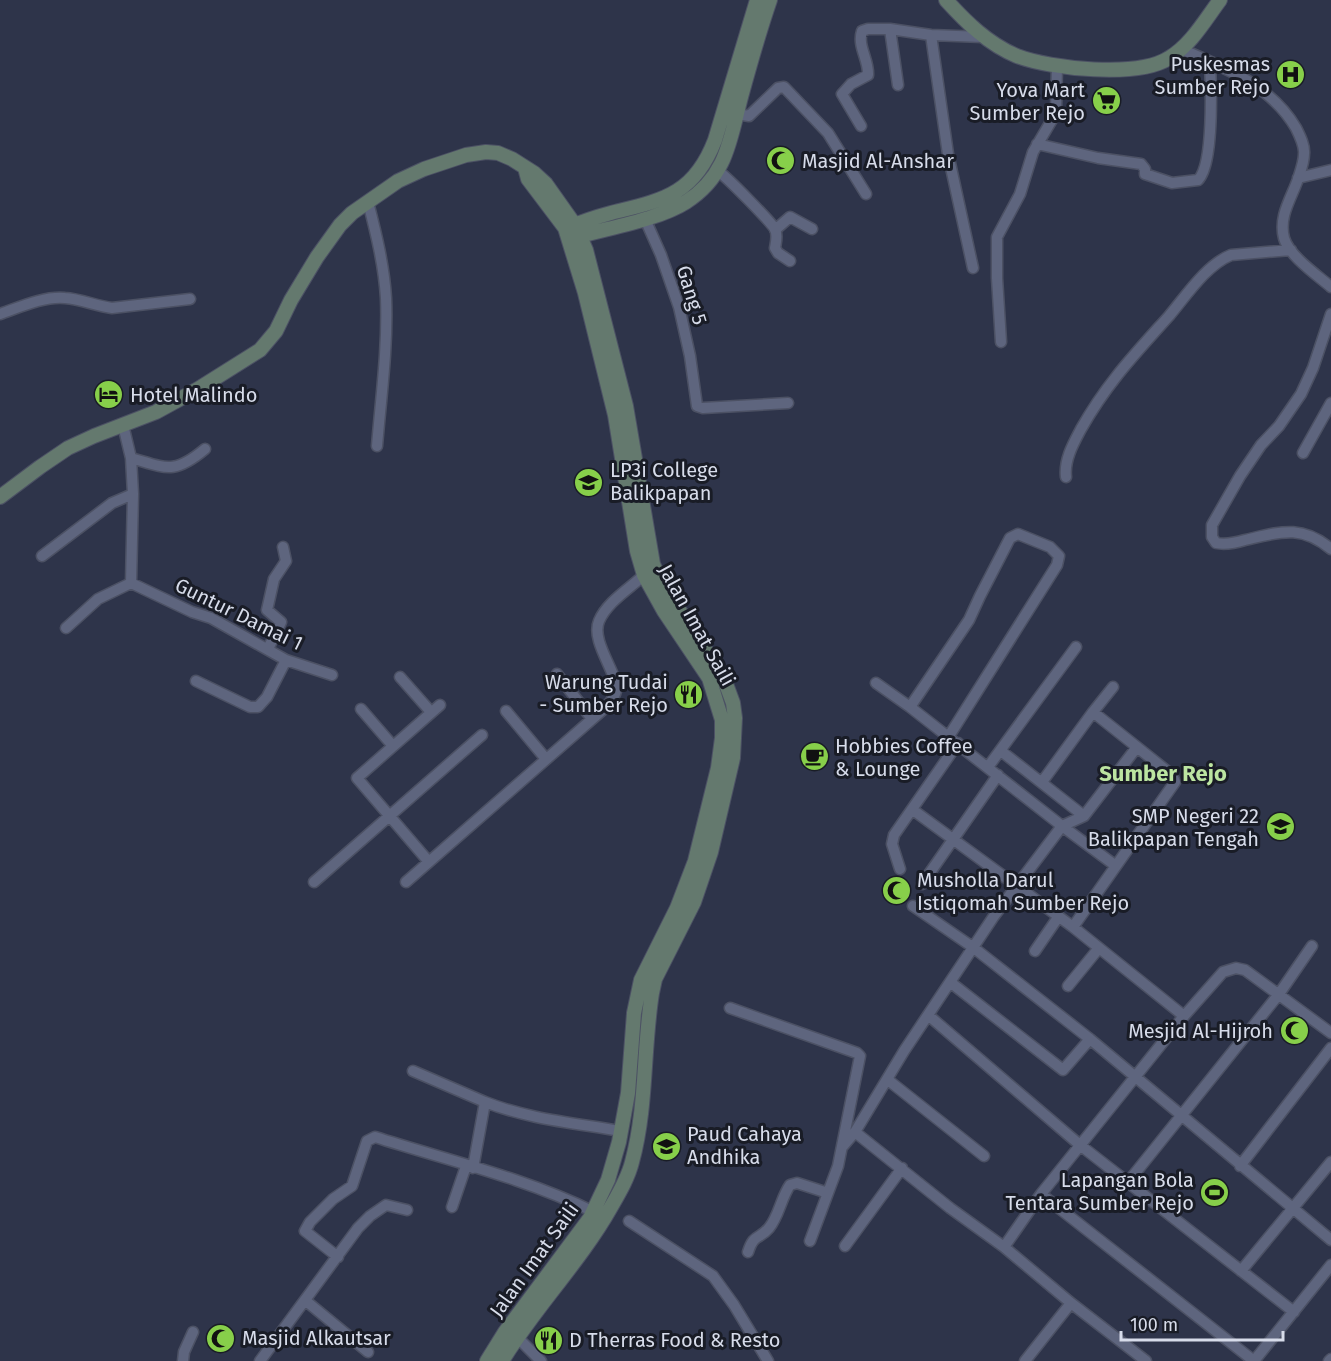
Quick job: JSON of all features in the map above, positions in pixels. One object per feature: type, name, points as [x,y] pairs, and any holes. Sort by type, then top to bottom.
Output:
[{"type":"main road","points":[[572,232],[594,218],[660,201],[683,188],[699,172],[715,140],[757,0]]},
{"type":"main road","points":[[572,232],[597,231],[645,219],[685,202],[699,192],[718,171],[733,134],[770,0]]},
{"type":"main road","points":[[945,0],[983,37],[1016,55],[1058,65],[1126,70],[1167,60],[1181,50],[1196,34],[1220,0]]},
{"type":"main road","points":[[0,497],[68,448],[156,412],[260,350],[276,331],[291,300],[340,225],[352,213],[398,181],[424,169],[466,155],[498,153],[525,168],[528,179],[572,232]]},
{"type":"main road","name":"Jalan Imat Saili","points":[[487,1361],[594,1212],[608,1180],[628,1093],[637,995],[647,965],[672,932],[702,882],[733,758],[735,718],[733,703],[726,684],[662,584],[653,564],[626,406],[586,250],[572,232]]},
{"type":"main road","name":"Jalan Imat Saili","points":[[502,1361],[517,1337],[574,1263],[602,1222],[625,1181],[632,1163],[640,1123],[655,979],[702,836],[721,751],[722,720],[717,699],[708,678],[664,611],[644,575],[637,551],[623,453],[572,232]]},
{"type":"street","points":[[861,126],[843,94],[851,84],[868,75],[861,38],[862,32],[868,29],[890,29],[983,37]]},
{"type":"street","points":[[890,29],[898,85]]},
{"type":"street","points":[[931,34],[948,154],[973,268]]},
{"type":"street","points":[[1181,50],[1236,73],[1280,104],[1300,136],[1305,153],[1299,178],[1287,202],[1284,238],[1291,250],[1331,287]]},
{"type":"street","points":[[1037,144],[1141,165],[1144,166],[1145,174],[1172,183],[1198,180],[1203,173],[1212,126],[1210,62]]},
{"type":"street","points":[[1001,342],[997,237],[1020,194],[1037,144],[1056,113],[1058,65]]},
{"type":"street","points":[[737,114],[749,116],[778,88],[784,87],[828,133],[866,194]]},
{"type":"street","points":[[1299,178],[1331,170]]},
{"type":"street","points":[[718,171],[775,230],[775,248],[778,253],[790,261]]},
{"type":"street","points":[[368,202],[384,277],[386,300],[377,446]]},
{"type":"street","points":[[775,230],[790,217],[812,229]]},
{"type":"street","name":"Gang 5","points":[[645,219],[661,255],[679,307],[690,356],[695,404],[699,408],[788,403]]},
{"type":"street","points":[[1066,477],[1065,467],[1071,450],[1098,399],[1126,362],[1206,274],[1222,259],[1231,255],[1291,250]]},
{"type":"street","points":[[0,314],[52,298],[67,297],[103,308],[190,299]]},
{"type":"street","points":[[1331,314],[1313,368],[1301,394],[1279,426],[1261,445],[1212,525],[1212,537],[1216,543],[1228,544],[1284,532],[1317,538],[1331,549]]},
{"type":"street","points":[[1303,453],[1331,403]]},
{"type":"street","points":[[66,628],[98,599],[131,583],[133,494],[131,458],[123,425]]},
{"type":"street","points":[[131,458],[171,468],[191,460],[205,448]]},
{"type":"street","points":[[42,556],[112,503],[133,494]]},
{"type":"street","points":[[900,869],[893,839],[896,832],[913,810],[1057,565],[1059,556],[1050,547],[1018,534],[1010,538],[969,620],[910,706]]},
{"type":"street","points":[[268,649],[281,622],[267,610],[274,579],[285,561],[283,547]]},
{"type":"street","points":[[406,882],[606,707],[616,691],[616,684],[597,635],[597,623],[606,609],[644,575]]},
{"type":"street","name":"Guntur Damai 1","points":[[131,583],[192,612],[212,618],[286,660],[332,675]]},
{"type":"street","points":[[988,767],[1076,647]]},
{"type":"street","points":[[196,681],[250,707],[258,707],[264,702],[286,660]]},
{"type":"street","points":[[557,674],[592,719]]},
{"type":"street","points":[[400,677],[435,709],[357,778],[429,862]]},
{"type":"street","points":[[876,683],[910,706],[1116,866]]},
{"type":"street","points":[[1042,782],[1113,687]]},
{"type":"street","points":[[361,710],[393,746]]},
{"type":"street","points":[[506,711],[546,759]]},
{"type":"street","points":[[1073,927],[1175,782],[1172,775],[1093,712]]},
{"type":"street","points":[[314,882],[482,735]]},
{"type":"street","points":[[843,1146],[855,1132],[928,1015],[994,916],[1062,826],[1084,816],[1137,747]]},
{"type":"street","points":[[1001,751],[1084,816]]},
{"type":"street","points":[[922,884],[998,775]]},
{"type":"street","points":[[913,810],[1059,916],[1184,1016]]},
{"type":"street","points":[[913,906],[974,948],[1090,1039],[1331,1240]]},
{"type":"street","points":[[1035,951],[1059,916]]},
{"type":"street","points":[[1128,1182],[1279,994],[1312,946]]},
{"type":"street","points":[[1068,986],[1099,948]]},
{"type":"street","points":[[1004,1247],[1041,1194],[1184,1016],[1220,975],[1232,969],[1245,970],[1331,1033]]},
{"type":"street","points":[[950,982],[1063,1070],[1090,1039]]},
{"type":"street","points":[[730,1008],[858,1054],[860,1058],[843,1146],[810,1241]]},
{"type":"street","points":[[928,1015],[1080,1145],[1294,1312]]},
{"type":"street","points":[[1240,1166],[1331,1048]]},
{"type":"street","points":[[413,1071],[501,1108],[538,1117],[621,1131]]},
{"type":"street","points":[[888,1080],[984,1156]]},
{"type":"street","points":[[452,1207],[470,1167],[485,1102]]},
{"type":"street","points":[[855,1132],[1146,1361]]},
{"type":"street","points":[[340,1255],[305,1231],[310,1222],[333,1198],[352,1186],[370,1138],[375,1137],[545,1190],[594,1212]]},
{"type":"street","points":[[1241,1272],[1331,1162]]},
{"type":"street","points":[[845,1246],[902,1168]]},
{"type":"street","points":[[748,1252],[754,1238],[765,1232],[772,1223],[790,1185],[797,1184],[828,1193]]},
{"type":"street","points":[[1041,1194],[1254,1361],[1331,1265]]},
{"type":"street","points":[[260,1361],[358,1228],[380,1208],[391,1205],[407,1210]]},
{"type":"street","points":[[629,1221],[713,1276],[734,1305],[768,1361]]},
{"type":"street","points":[[306,1301],[368,1352]]},
{"type":"street","points":[[1025,1361],[1071,1303]]},
{"type":"street","points":[[183,1361],[193,1332]]},
{"type":"street","points":[[517,1337],[541,1361]]},
{"type":"place","name":"Puskesmas Sumber Rejo","points":[[1291,75]]},
{"type":"place","name":"Yova Mart Sumber Rejo","points":[[1106,101]]},
{"type":"place","name":"Masjid Al-Anshar","points":[[781,161]]},
{"type":"place","name":"Hotel Malindo","points":[[109,395]]},
{"type":"place","name":"LP3i College Balikpapan","points":[[589,482]]},
{"type":"place","name":"Warung Tudai - Sumber Rejo","points":[[689,694]]},
{"type":"place","name":"Hobbies Coffee & Lounge","points":[[814,757]]},
{"type":"place","name":"SMP Negeri 22 Balikpapan Tengah","points":[[1280,827]]},
{"type":"place","name":"Musholla Darul Istiqomah Sumber Rejo","points":[[896,891]]},
{"type":"place","name":"Mesjid Al-Hijroh","points":[[1294,1031]]},
{"type":"place","name":"Paud Cahaya Andhika","points":[[666,1146]]},
{"type":"place","name":"Lapangan Bola Tentara Sumber Rejo","points":[[1215,1192]]},
{"type":"place","name":"Masjid Alkautsar","points":[[221,1338]]},
{"type":"place","name":"D Therras Food & Resto","points":[[548,1340]]},
{"type":"district","name":"Sumber Rejo","points":[[1163,773]]}]
